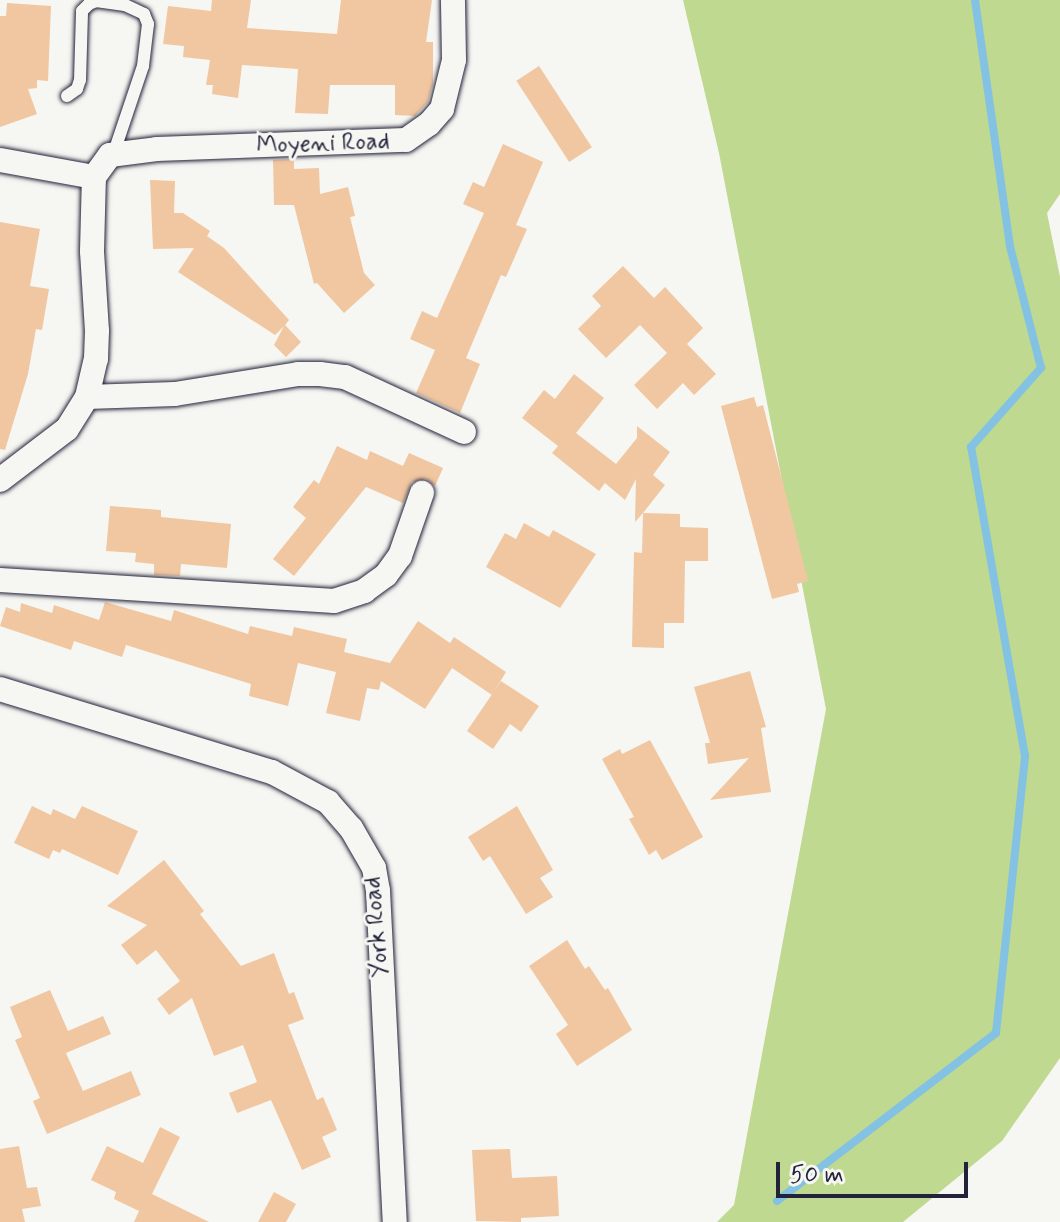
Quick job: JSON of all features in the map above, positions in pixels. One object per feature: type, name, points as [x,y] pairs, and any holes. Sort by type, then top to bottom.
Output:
[{"type":"street","name":"Moyeni Road","points":[[114,152],[406,140],[429,124],[445,97],[454,60],[453,0]]},
{"type":"street","points":[[0,480],[67,429],[87,397],[96,359],[97,331],[92,251],[94,177],[114,152]]},
{"type":"street","points":[[0,160],[94,177]]},
{"type":"street","points":[[87,397],[175,394],[298,374],[320,374],[345,377],[464,432]]},
{"type":"street","points":[[0,580],[334,601],[364,591],[386,575],[400,556],[422,493]]},
{"type":"street","name":"York Road","points":[[0,689],[272,772],[328,802],[351,828],[374,868],[378,891],[395,1222]]},
{"type":"lane","points":[[67,96],[77,89],[80,80],[82,11],[96,1],[145,7],[147,34],[141,74],[114,152]]},
{"type":"green space","points":[[683,0],[1060,0],[1060,194],[1047,213],[1060,277],[1060,1058],[1002,1141],[903,1222],[717,1222],[734,1205],[826,709],[719,153]]},
{"type":"building","points":[[212,0],[251,0],[247,28],[337,34],[341,0],[432,0],[426,42],[433,42],[433,84],[428,102],[415,116],[395,115],[395,85],[330,85],[328,114],[295,113],[298,69],[242,65],[238,98],[212,94],[213,85],[206,85],[210,60],[183,57],[184,46],[163,44],[168,6],[211,11]]},
{"type":"building","points":[[7,3],[51,6],[48,81],[37,80],[37,88],[28,89],[37,114],[0,127],[0,16],[6,16]]},
{"type":"building","points":[[539,66],[592,147],[569,162],[516,81]]},
{"type":"building","points":[[503,144],[543,162],[516,225],[527,229],[506,277],[501,275],[466,358],[480,364],[460,413],[416,393],[435,350],[410,339],[422,311],[437,318],[484,213],[463,204],[473,182],[484,187]]},
{"type":"building","points":[[294,159],[294,169],[319,168],[320,194],[348,187],[355,216],[350,217],[364,273],[375,285],[344,313],[317,283],[314,284],[294,205],[274,205],[273,160]]},
{"type":"building","points":[[150,180],[175,181],[174,213],[183,213],[210,231],[207,236],[224,248],[289,320],[285,325],[301,342],[286,357],[274,345],[284,326],[275,335],[178,272],[194,248],[153,249]]},
{"type":"building","points":[[0,222],[40,229],[30,286],[49,289],[42,330],[36,329],[28,374],[5,450],[0,449]]},
{"type":"building","points":[[623,266],[654,298],[665,287],[703,328],[687,344],[716,374],[694,395],[683,383],[657,409],[634,385],[667,353],[640,325],[606,358],[578,329],[601,306],[592,296]]},
{"type":"building","points":[[574,374],[604,398],[576,433],[616,464],[637,438],[637,426],[670,452],[653,475],[665,485],[635,522],[636,479],[625,500],[605,483],[599,491],[552,453],[558,446],[522,418],[544,390],[555,399]]},
{"type":"building","points":[[754,397],[757,407],[763,405],[808,581],[797,584],[799,592],[772,599],[721,406]]},
{"type":"building","points":[[337,446],[367,460],[370,451],[403,466],[409,453],[443,468],[435,486],[426,479],[412,482],[403,503],[366,487],[294,576],[273,559],[306,518],[293,507],[314,480],[319,484]]},
{"type":"building","points":[[110,506],[161,510],[161,517],[231,524],[227,568],[181,564],[180,576],[154,575],[154,564],[135,562],[136,553],[106,551]]},
{"type":"building","points":[[643,513],[680,514],[680,527],[708,528],[708,561],[685,561],[684,623],[664,623],[664,648],[632,647],[634,552],[642,553]]},
{"type":"building","points":[[524,523],[549,537],[553,530],[596,554],[560,608],[486,567],[505,533],[516,539]]},
{"type":"building","points":[[105,602],[171,621],[174,610],[248,634],[250,626],[292,636],[294,627],[347,639],[344,652],[390,663],[418,621],[450,643],[454,637],[506,672],[492,695],[452,668],[425,709],[381,681],[379,690],[367,688],[360,721],[326,713],[336,672],[298,663],[288,706],[249,696],[251,684],[126,645],[122,657],[74,641],[71,650],[0,626],[6,607],[20,612],[21,603],[52,613],[54,605],[99,620]]},
{"type":"building","points":[[750,671],[766,727],[761,728],[771,792],[710,800],[749,758],[708,764],[705,743],[710,743],[694,687]]},
{"type":"building","points":[[501,681],[539,706],[521,732],[510,724],[493,749],[467,731]]},
{"type":"building","points":[[650,740],[703,837],[662,860],[656,850],[649,855],[629,819],[634,817],[602,759],[620,749],[622,754]]},
{"type":"building","points":[[32,806],[51,815],[53,809],[75,819],[82,806],[138,831],[118,875],[62,849],[60,853],[53,850],[49,859],[14,843]]},
{"type":"building","points":[[517,806],[553,870],[540,878],[553,897],[526,914],[490,856],[483,861],[468,837]]},
{"type":"building","points":[[164,860],[204,911],[200,914],[241,966],[274,953],[289,994],[294,992],[304,1019],[288,1025],[317,1100],[323,1097],[337,1130],[322,1137],[331,1157],[302,1170],[271,1100],[237,1113],[229,1093],[257,1082],[243,1045],[214,1056],[192,998],[169,1015],[157,999],[180,981],[156,950],[137,965],[121,945],[147,925],[107,906]]},
{"type":"building","points":[[567,940],[585,969],[589,966],[605,990],[608,988],[632,1030],[577,1066],[556,1034],[568,1025],[529,966]]},
{"type":"building","points":[[50,990],[68,1031],[103,1016],[111,1034],[66,1053],[83,1091],[131,1071],[141,1095],[47,1134],[33,1101],[40,1098],[15,1040],[22,1037],[10,1007]]},
{"type":"building","points":[[160,1127],[180,1137],[152,1194],[209,1222],[134,1222],[139,1211],[114,1199],[116,1192],[91,1180],[107,1146],[143,1163]]},
{"type":"building","points":[[19,1146],[27,1188],[37,1187],[41,1206],[22,1209],[25,1222],[0,1222],[0,1149]]},
{"type":"building","points":[[510,1149],[512,1178],[557,1176],[559,1216],[521,1218],[521,1222],[476,1221],[472,1150]]},
{"type":"building","points":[[274,1192],[296,1204],[286,1222],[258,1222]]},
{"type":"waterway","points":[[777,1201],[996,1033],[1025,756],[971,447],[1041,368],[1010,246],[975,0]]}]
